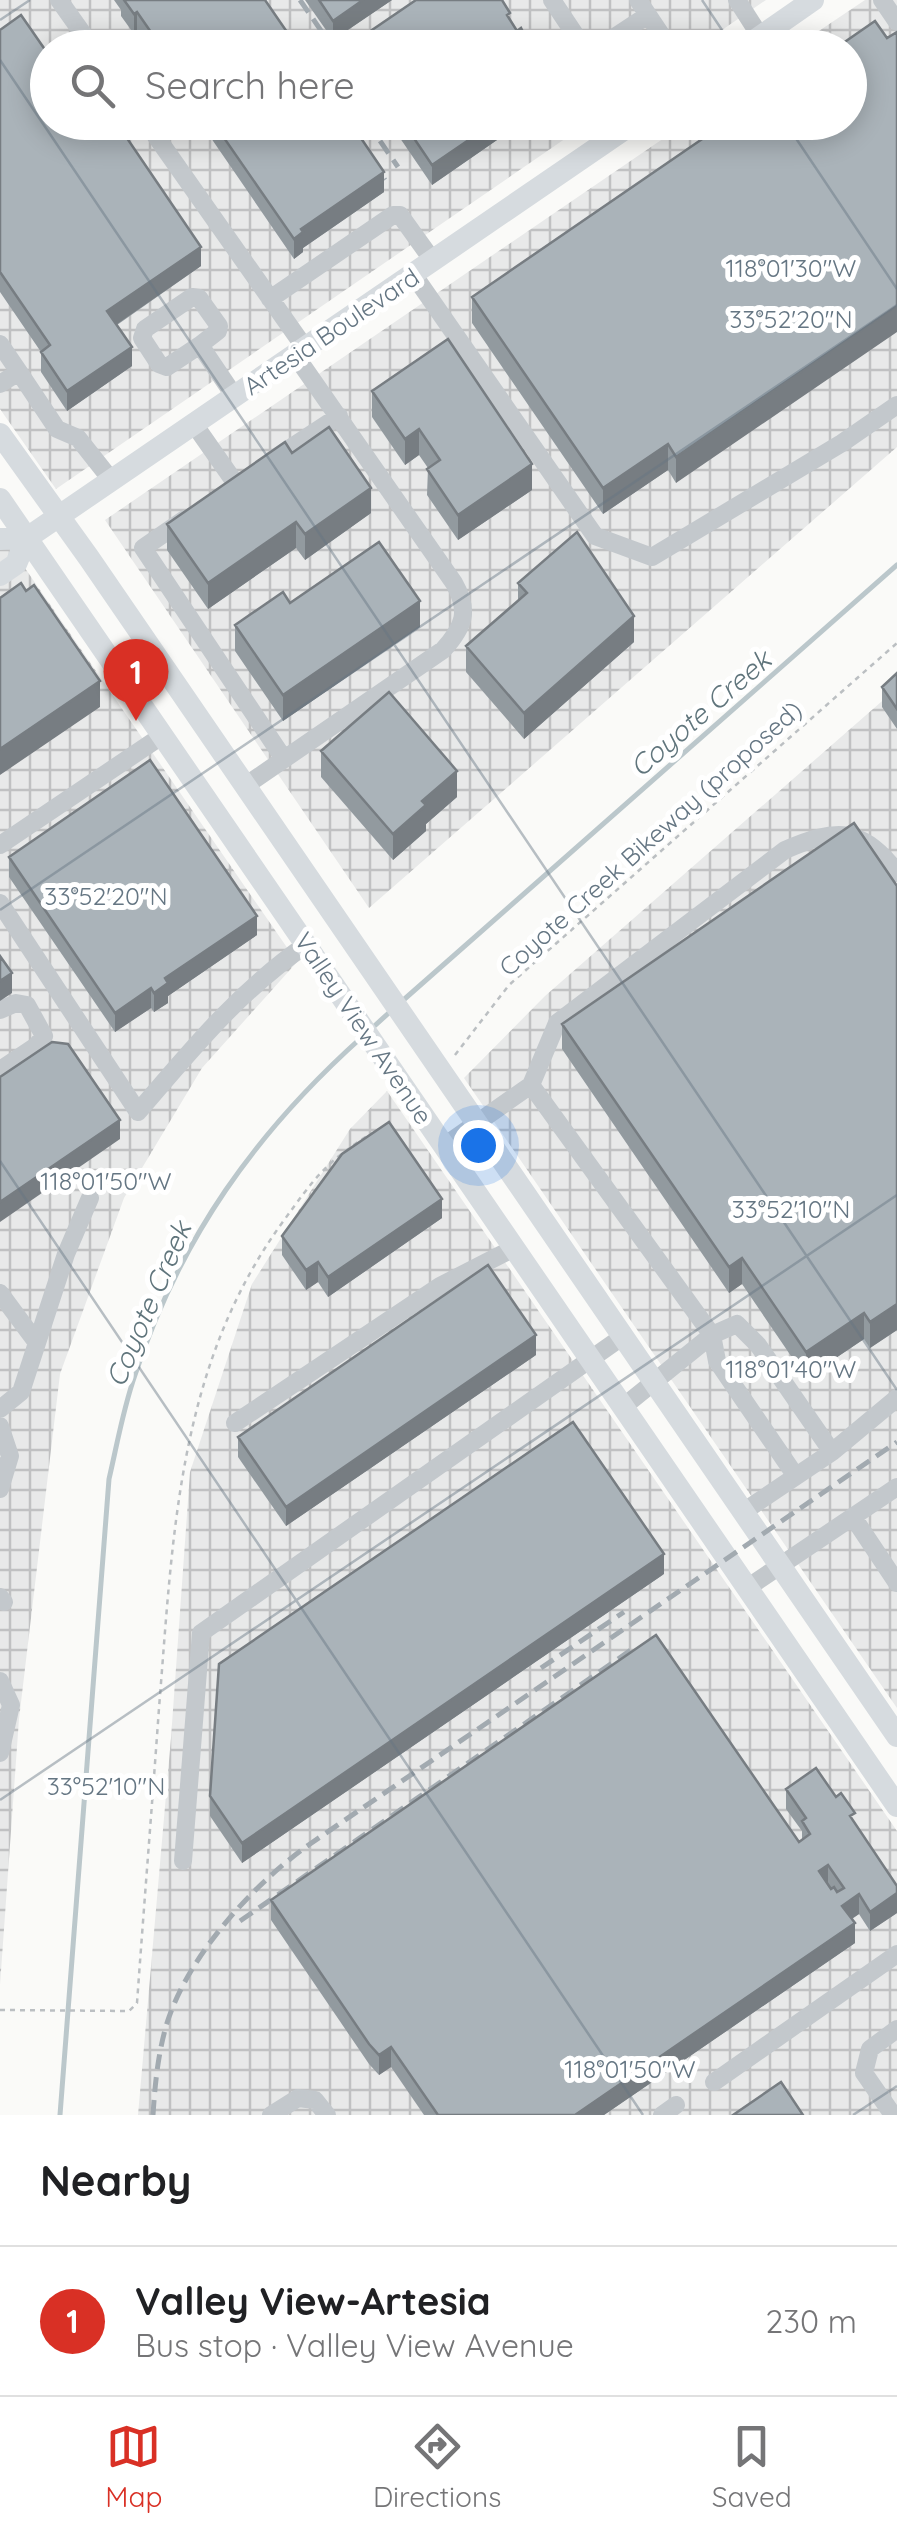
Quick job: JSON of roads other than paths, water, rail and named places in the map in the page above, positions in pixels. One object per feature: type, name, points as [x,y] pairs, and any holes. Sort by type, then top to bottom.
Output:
[{"type":"main road","points":[[770,30],[814,0]]},
{"type":"main road","name":"Artesia Boulevard","points":[[0,575],[16,564],[27,538],[608,140]]},
{"type":"main road","name":"Valley View Avenue","points":[[0,434],[897,1736]]},
{"type":"main road","name":"Valley View Avenue","points":[[0,498],[590,1360],[893,1792]]},
{"type":"main road","points":[[0,539],[27,538]]},
{"type":"street","points":[[59,0],[80,30]]},
{"type":"street","points":[[552,0],[572,30]]},
{"type":"street","points":[[737,0],[748,30]]},
{"type":"street","points":[[882,0],[897,22]]},
{"type":"street","points":[[618,30],[643,7],[658,30]]},
{"type":"street","points":[[159,140],[270,299],[339,416],[464,600],[462,624],[443,650],[245,786]]},
{"type":"street","points":[[270,299],[393,215],[400,215],[407,222],[433,260]]},
{"type":"street","points":[[413,274],[595,536],[652,557],[842,443],[897,405]]},
{"type":"street","points":[[0,344],[57,429],[78,438],[112,481]]},
{"type":"street","points":[[200,344],[235,397]]},
{"type":"street","points":[[0,384],[18,372]]},
{"type":"street","points":[[284,759],[142,548],[339,416]]},
{"type":"street","points":[[194,424],[220,495]]},
{"type":"street","points":[[0,845],[163,736]]},
{"type":"street","points":[[444,1146],[531,1085],[556,1023],[785,850],[810,839],[845,836],[876,846],[897,874]]},
{"type":"street","points":[[0,903],[138,1112],[224,1011],[267,972],[307,944]]},
{"type":"street","points":[[0,1010],[16,1003],[27,1006],[44,1036],[36,1046],[0,1070]]},
{"type":"street","points":[[531,1085],[712,1334],[717,1361],[795,1476]]},
{"type":"street","points":[[0,1409],[20,1392],[66,1254],[90,1198]]},
{"type":"street","points":[[235,1423],[440,1286],[514,1248]]},
{"type":"street","points":[[0,1293],[38,1343]]},
{"type":"street","points":[[623,1407],[712,1334],[737,1324],[758,1345],[832,1452]]},
{"type":"street","points":[[184,1861],[200,1633],[622,1337]]},
{"type":"street","points":[[743,1512],[832,1452],[897,1398]]},
{"type":"street","points":[[0,1426],[10,1456],[2,1479]]},
{"type":"street","points":[[748,1588],[897,1486]]},
{"type":"street","points":[[854,1516],[897,1583]]},
{"type":"street","points":[[0,1681],[11,1704],[0,1753]]},
{"type":"street","points":[[714,2082],[897,1954]]},
{"type":"street","points":[[893,2115],[864,2074],[870,2048],[895,2034]]},
{"type":"street","points":[[270,2115],[298,2098],[315,2100],[327,2115]]},
{"type":"waterway","name":"Coyote Creek","points":[[400,1003],[897,565]]},
{"type":"waterway","name":"Coyote Creek","points":[[370,1030],[392,1010]]},
{"type":"waterway","name":"Coyote Creek","points":[[60,2115],[109,1479],[127,1401],[153,1325],[175,1278],[226,1190],[288,1111],[362,1037]]},
{"type":"railway","points":[[300,0],[321,30]]},
{"type":"railway","points":[[357,140],[385,180]]},
{"type":"railway","points":[[379,140],[398,167]]},
{"type":"railway","points":[[153,2115],[161,2046],[190,1972],[225,1923],[288,1860],[897,1442]]},
{"type":"railway","points":[[541,1668],[624,1612]]},
{"type":"railway","points":[[240,1921],[631,1650]]},
{"type":"place","name":"Valley View-Artesia","points":[[136,721]]}]
